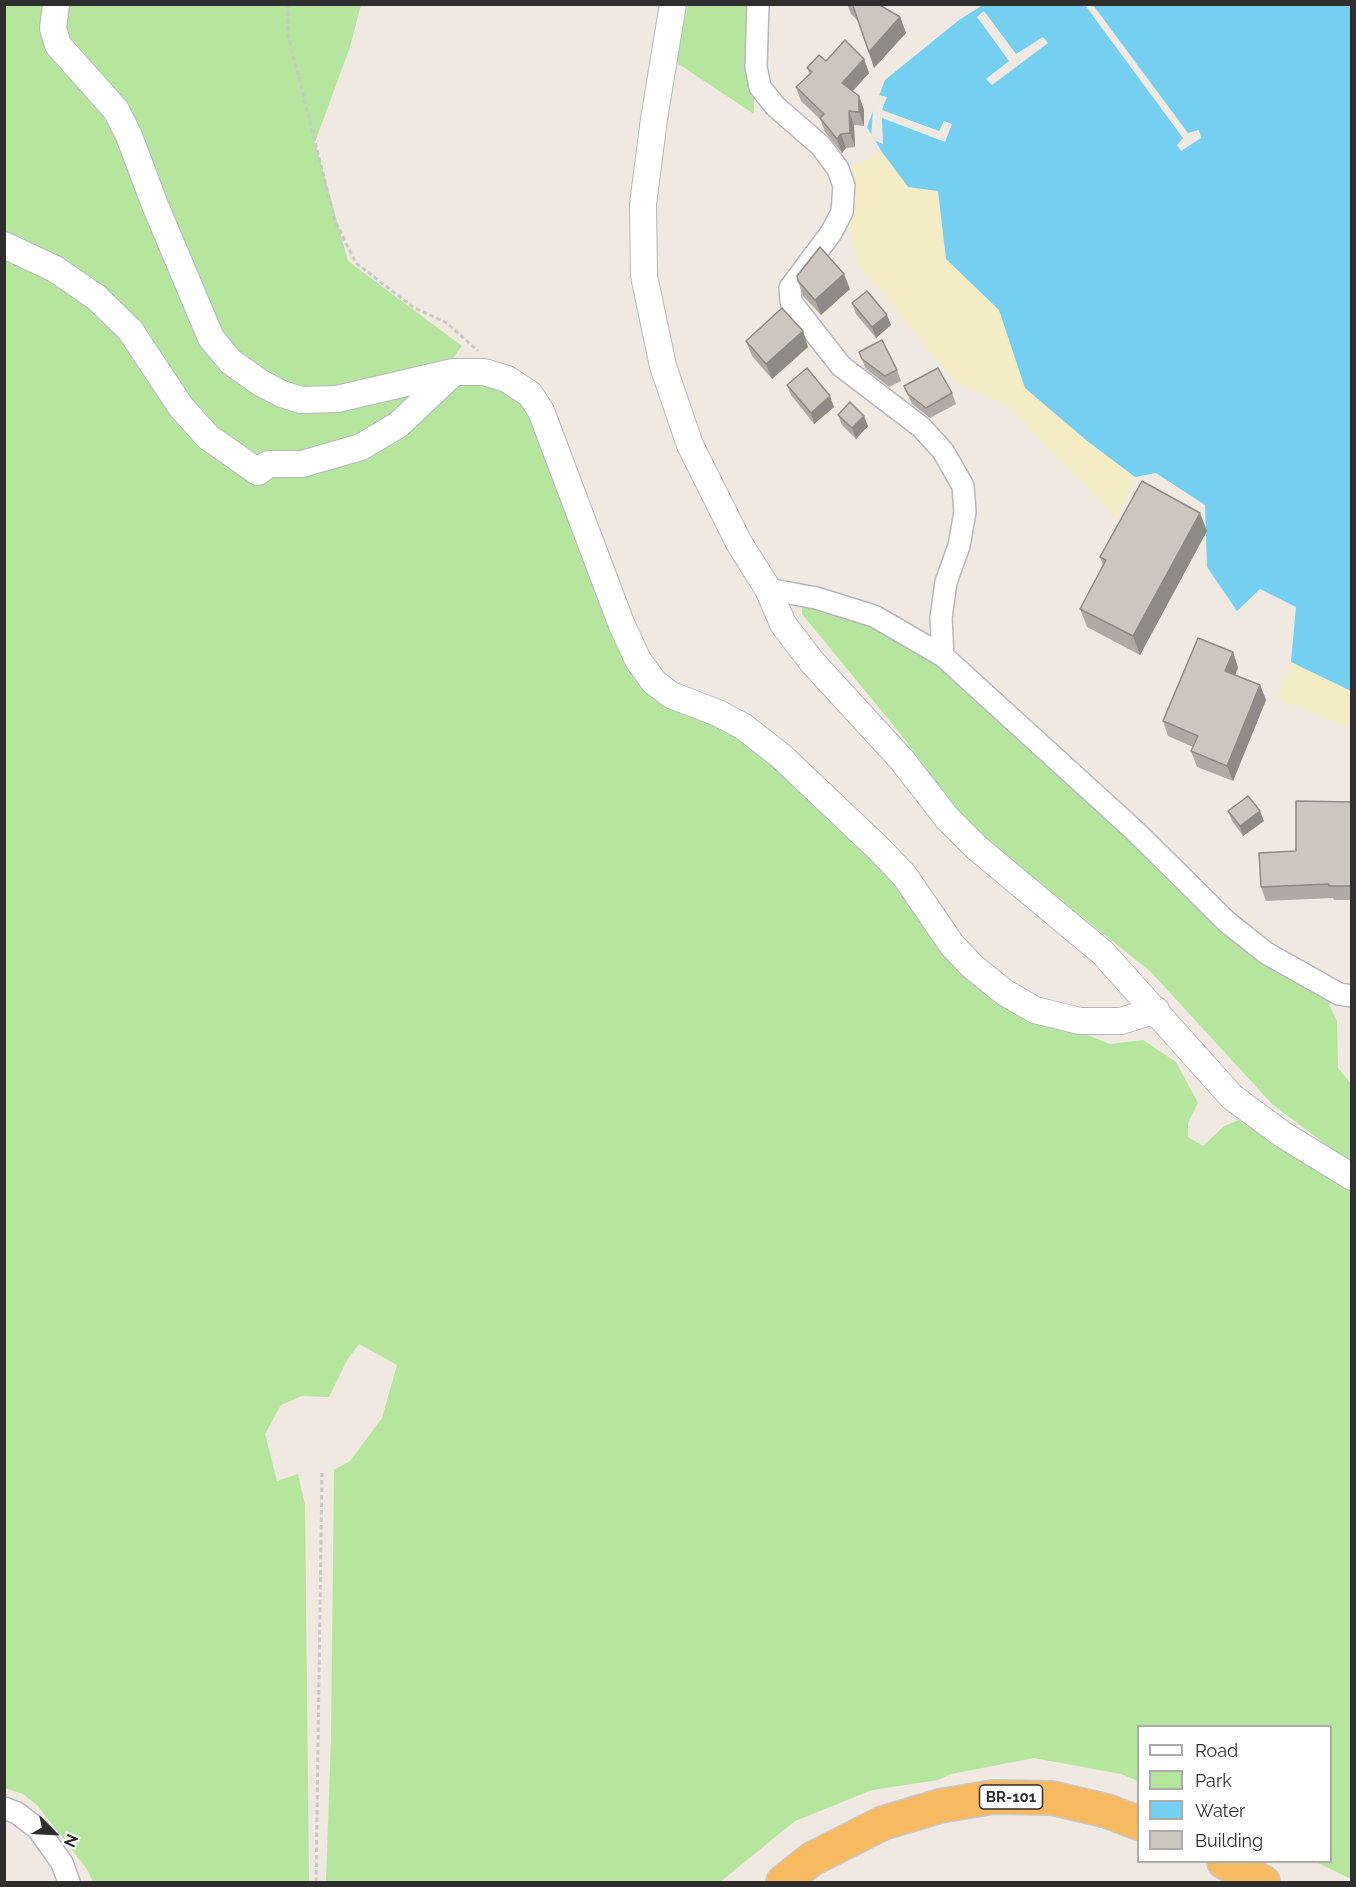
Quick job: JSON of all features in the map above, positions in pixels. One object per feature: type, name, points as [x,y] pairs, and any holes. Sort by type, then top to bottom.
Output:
[{"type":"highway","name":"BR-101","points":[[783,1882],[812,1858],[883,1823],[940,1806],[993,1797],[1052,1798],[1107,1811],[1137,1823]]},
{"type":"highway","points":[[1226,1863],[1263,1882]]},
{"type":"street","points":[[56,4],[53,28],[58,45],[116,110],[129,136],[155,205],[211,338],[231,362],[261,383],[282,394],[301,400],[337,399],[453,372],[484,372],[507,379],[530,394],[541,411],[621,623],[638,660],[654,682],[672,695],[718,713],[744,727],[781,756],[904,875],[952,945],[972,966],[1004,992],[1035,1010],[1080,1021],[1120,1021],[1156,1010]]},
{"type":"street","points":[[673,4],[642,204],[644,276],[663,366],[690,445],[740,543],[768,589],[783,624],[812,662],[902,760],[947,818],[977,848],[1103,953],[1232,1097],[1282,1134],[1352,1177]]},
{"type":"street","points":[[758,4],[756,67],[760,87],[775,106],[822,146],[838,169],[844,186],[842,212],[831,233],[790,288],[791,302],[841,366],[921,427],[943,451],[963,486],[965,512],[959,546],[946,582],[941,618],[943,656]]},
{"type":"street","points":[[4,245],[55,269],[96,297],[130,330],[181,407],[208,437],[258,472],[268,464],[302,464],[361,447],[398,425],[453,372]]},
{"type":"street","points":[[768,589],[816,598],[874,616],[943,656],[1134,830],[1227,922],[1266,953],[1339,994],[1352,996]]},
{"type":"street","points":[[4,1808],[17,1813],[38,1829],[62,1863],[69,1882]]},
{"type":"path","points":[[288,4],[288,35],[335,221],[356,263],[413,307],[447,323],[479,352]]},
{"type":"path","points":[[316,1882],[322,1473]]},
{"type":"green space","points":[[5,5],[361,5],[350,47],[315,142],[348,261],[462,346],[416,408],[469,378],[510,392],[531,408],[640,671],[747,733],[901,878],[941,943],[1077,1031],[1110,1044],[1143,1040],[1176,1062],[1198,1103],[1188,1123],[1188,1137],[1203,1146],[1224,1126],[1239,1120],[1351,1185],[1351,1879],[1318,1863],[1332,1863],[1332,1725],[1137,1725],[1137,1781],[1121,1774],[1034,1758],[951,1774],[938,1780],[872,1790],[795,1821],[720,1882],[326,1882],[331,1738],[334,1470],[350,1461],[382,1418],[397,1365],[359,1344],[347,1360],[329,1397],[302,1396],[281,1405],[265,1434],[277,1481],[298,1474],[305,1505],[309,1882],[93,1882],[87,1869],[37,1805],[23,1794],[5,1788]]},
{"type":"green space","points":[[688,5],[754,5],[754,114],[674,61]]},
{"type":"green space","points":[[802,604],[832,606],[929,652],[1326,998],[1337,1021],[1338,1068],[1351,1084],[1351,1163],[1273,1105],[1150,971],[967,825],[903,737],[802,614]]},
{"type":"sand","points":[[882,152],[908,187],[938,191],[946,259],[999,310],[1025,388],[1086,440],[1135,477],[1116,519],[1008,405],[955,382],[858,263],[847,213],[844,170]]},
{"type":"sand","points":[[1291,662],[1351,691],[1351,728],[1277,699]]},
{"type":"water","points":[[983,5],[1351,5],[1351,691],[1291,662],[1296,607],[1260,589],[1237,611],[1207,567],[1205,505],[1156,473],[1135,477],[1086,440],[1025,388],[999,310],[946,259],[938,191],[908,187],[867,127],[885,80],[959,20]]},
{"type":"pier","points":[[1085,5],[1093,5],[1188,133],[1199,130],[1201,138],[1181,151],[1177,145],[1183,138]]},
{"type":"pier","points":[[984,11],[1016,54],[1043,37],[1048,43],[992,85],[986,79],[1009,61],[977,17]]},
{"type":"pier","points":[[879,95],[887,97],[882,110],[939,131],[944,121],[952,124],[945,142],[882,118],[883,144],[871,139],[873,110]]},
{"type":"building","points":[[851,4],[878,4],[900,17],[869,52],[853,6]]},
{"type":"building","points":[[845,40],[864,59],[842,83],[859,96],[859,112],[849,111],[850,133],[841,134],[837,139],[820,118],[824,114],[796,87],[812,72],[807,68],[819,55],[826,61]]},
{"type":"building","points":[[820,247],[844,274],[815,300],[798,281],[797,276]]},
{"type":"building","points":[[867,291],[887,315],[872,327],[852,303]]},
{"type":"building","points":[[782,308],[803,331],[766,364],[746,341]]},
{"type":"building","points":[[882,340],[897,370],[885,376],[862,359],[859,352]]},
{"type":"building","points":[[807,368],[830,396],[811,413],[787,385]]},
{"type":"building","points":[[938,368],[952,393],[926,408],[908,394],[904,386]]},
{"type":"building","points":[[850,402],[864,416],[852,428],[838,415]]},
{"type":"building","points":[[1142,481],[1200,513],[1133,636],[1080,609],[1106,560],[1100,557]]},
{"type":"building","points":[[1198,638],[1233,652],[1225,671],[1260,685],[1227,766],[1191,751],[1198,736],[1163,721]]},
{"type":"building","points":[[1248,796],[1260,811],[1240,826],[1228,811]]},
{"type":"building","points":[[1296,801],[1352,802],[1352,886],[1329,886],[1329,884],[1261,887],[1259,853],[1296,851]]}]
